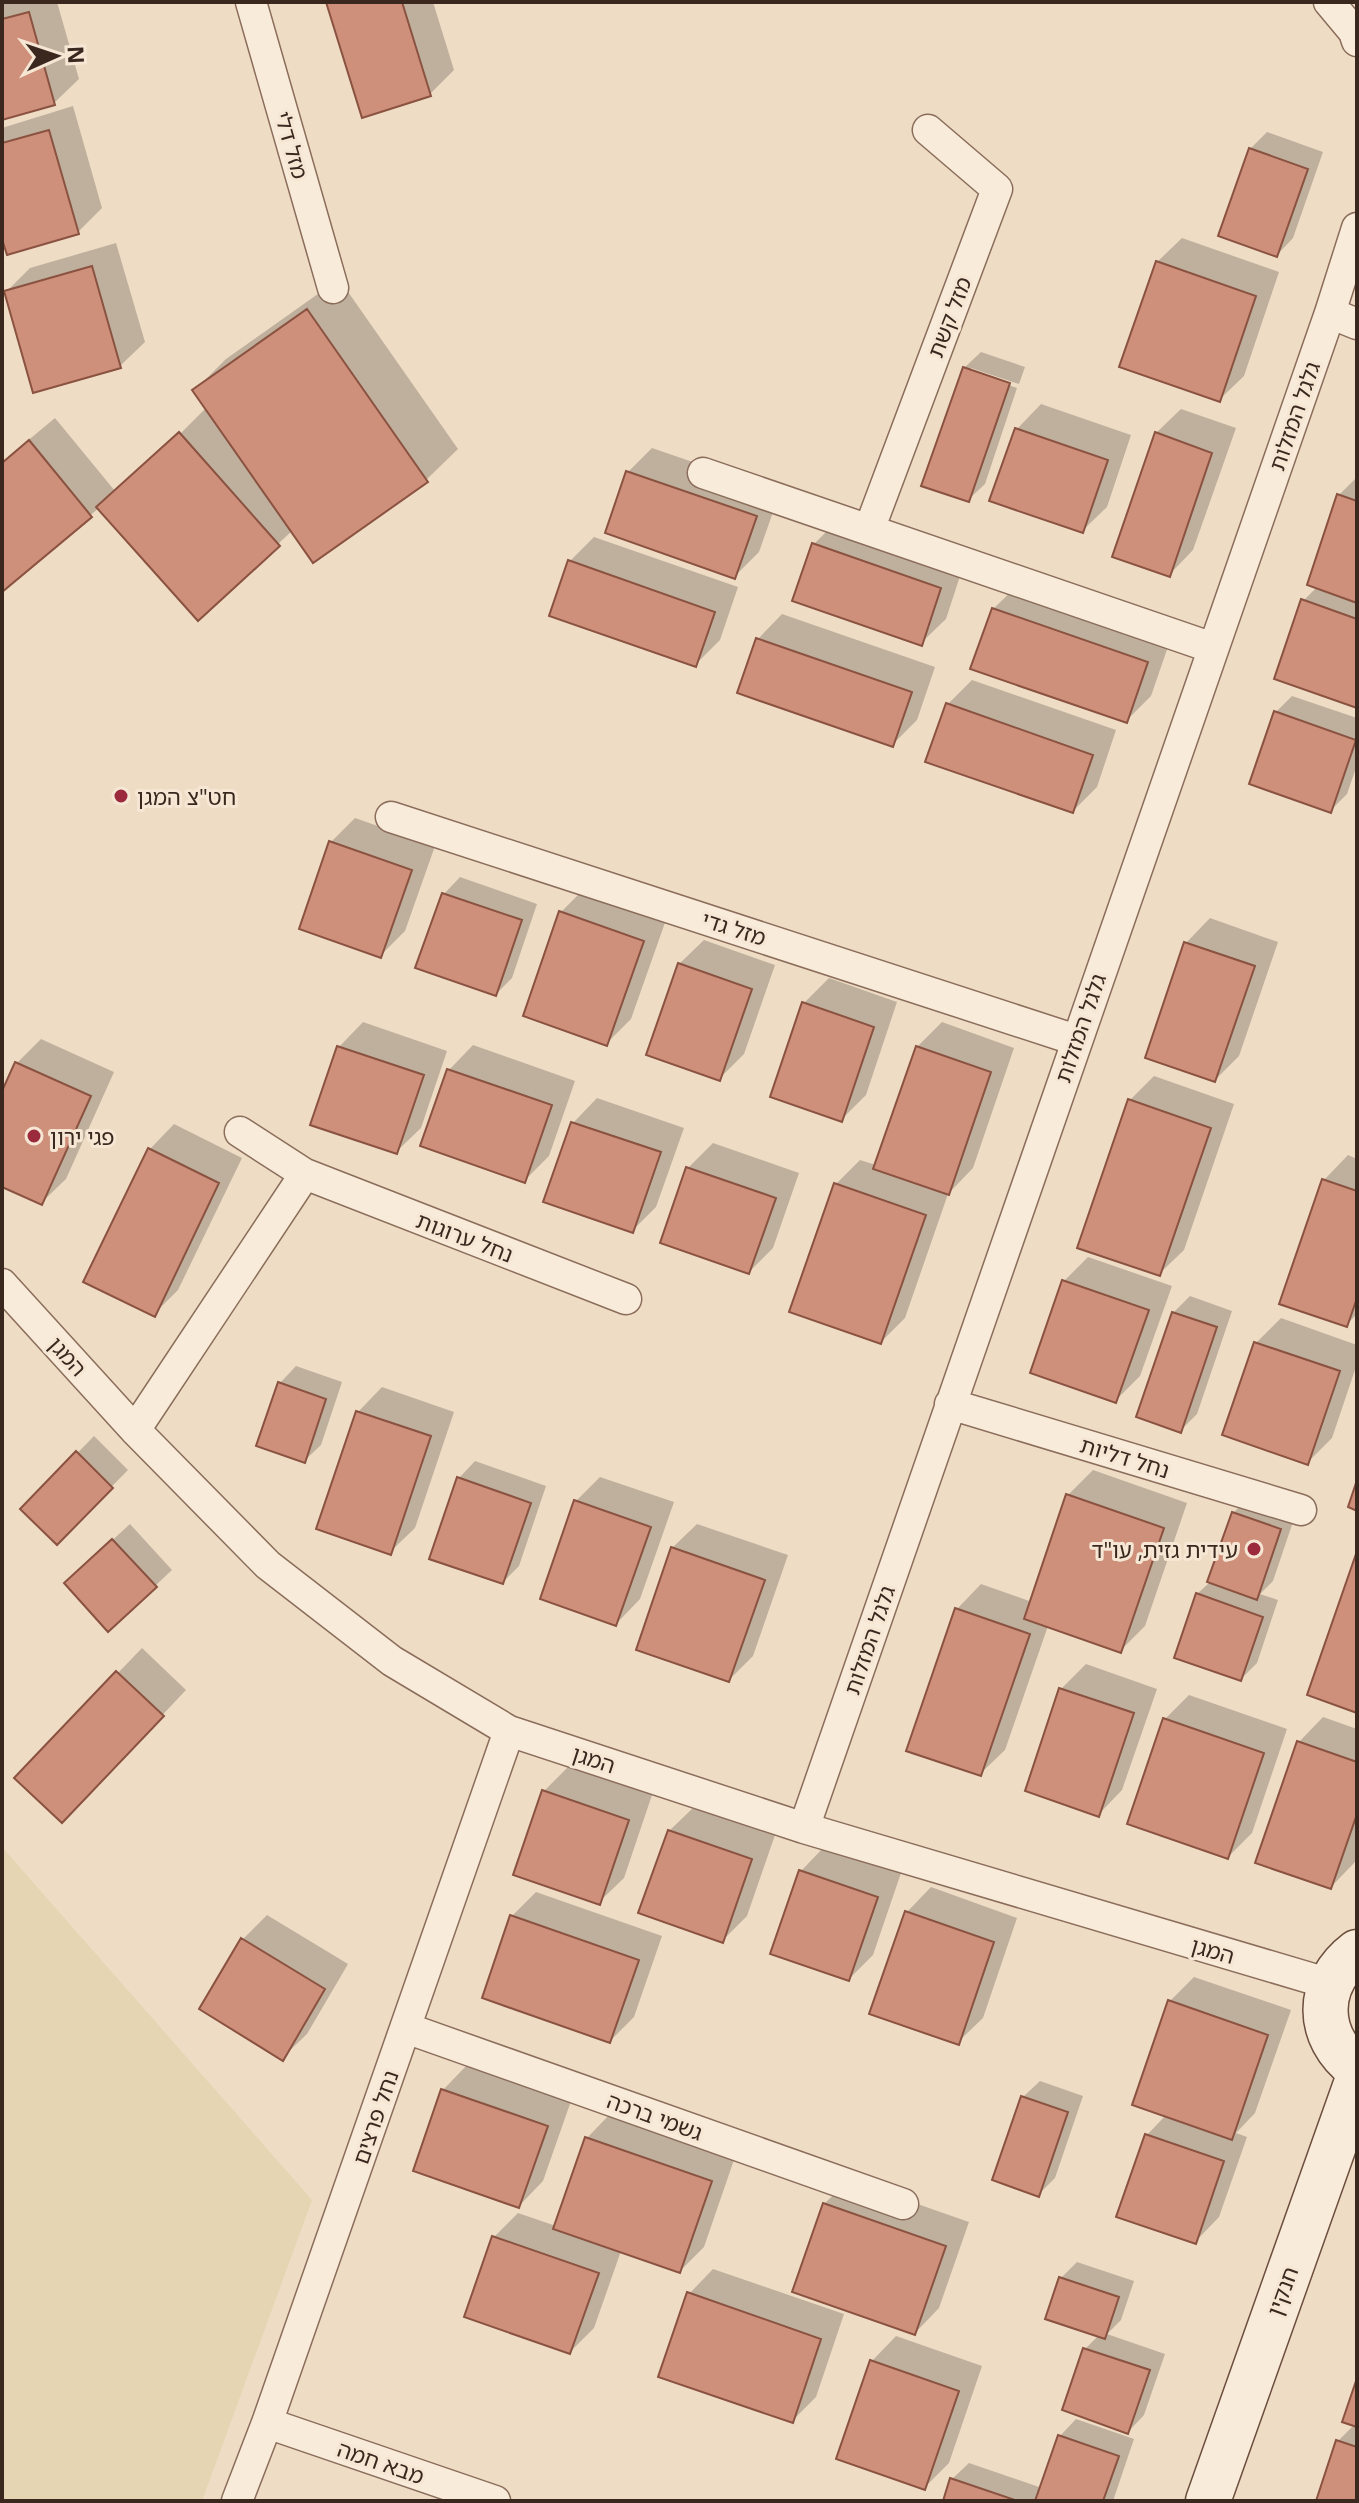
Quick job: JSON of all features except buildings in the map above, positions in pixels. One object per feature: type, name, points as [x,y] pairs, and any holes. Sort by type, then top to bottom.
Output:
[{"type":"street","name":"מזל דלי","points":[[251,2],[333,288]]},
{"type":"street","points":[[1329,2],[1354,32],[1357,41]]},
{"type":"street","name":"מזל קשת","points":[[869,530],[997,189],[928,130]]},
{"type":"street","name":"גלגל המזלות","points":[[804,1828],[1213,648],[1343,319],[1357,228]]},
{"type":"street","points":[[703,473],[1213,648]]},
{"type":"street","name":"מזל גדי","points":[[391,817],[1076,1040]]},
{"type":"street","name":"נחל ערוגות","points":[[240,1132],[305,1174],[626,1299]]},
{"type":"street","points":[[135,1430],[305,1174]]},
{"type":"street","name":"המגן","points":[[2,1284],[135,1430],[268,1565],[392,1661],[509,1731],[804,1828],[1343,1968]]},
{"type":"street","name":"נחל דליות","points":[[950,1404],[1301,1510]]},
{"type":"street","name":"נחל פרצים","points":[[237,2501],[509,1731]]},
{"type":"street","points":[[1343,1968],[1325,2004],[1326,2024],[1333,2043],[1345,2059],[1357,2068]]},
{"type":"street","name":"גשמי ברכה","points":[[406,2028],[903,2204]]},
{"type":"street","name":"חנקין","points":[[1208,2501],[1357,2081]]},
{"type":"street","name":"מבא חמה","points":[[267,2423],[495,2501]]},
{"type":"shaded area","points":[[2,1847],[312,2200],[202,2501],[2,2501]]},
{"type":"place","name":"חט\"צ המגן","points":[[121,796]]},
{"type":"place","name":"פגי ירון","points":[[34,1136]]},
{"type":"place","name":"עידית גזית, עו\"ד","points":[[1254,1549]]}]
